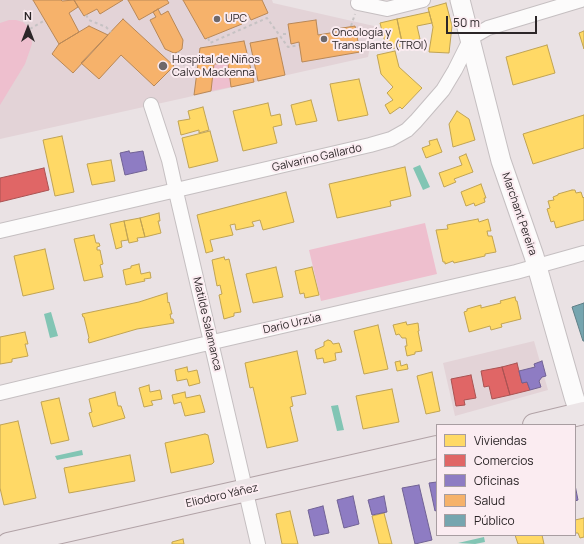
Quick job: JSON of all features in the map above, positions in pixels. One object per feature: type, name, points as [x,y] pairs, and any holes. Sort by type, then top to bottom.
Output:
[{"type":"main road","points":[[541,424],[583,418]]},
{"type":"main road","name":"Eliodoro Yáñez","points":[[8,544],[436,447]]},
{"type":"street","points":[[358,3],[387,9],[423,0]]},
{"type":"street","name":"Marchant Pereira","points":[[460,0],[501,161],[583,418]]},
{"type":"street","name":"Galvarino Gallardo","points":[[0,230],[370,146],[399,135],[416,121],[443,90],[470,40],[480,32],[488,28],[581,0]]},
{"type":"street","name":"Matilde Salamanca","points":[[151,105],[167,155],[176,190],[258,544]]},
{"type":"street","name":"Darío Urzúa","points":[[0,393],[536,267],[584,253]]},
{"type":"path","points":[[86,15],[89,20],[106,27],[111,32]]},
{"type":"path","points":[[208,38],[210,43],[267,18],[288,47],[299,46]]},
{"type":"path","points":[[30,29],[45,20]]},
{"type":"path","points":[[283,34],[289,34]]},
{"type":"path","points":[[178,52],[185,67]]},
{"type":"path","points":[[190,58],[198,56]]},
{"type":"shaded area","name":"Hospital de Niños Calvo Mackenna","points":[[0,0],[272,0],[273,3],[374,26],[368,57],[0,139]]},
{"type":"shaded area","points":[[9,20],[23,22],[30,29],[32,44],[25,64],[0,105],[0,23]]},
{"type":"shaded area","points":[[228,63],[231,87],[211,91],[214,64]]},
{"type":"shaded area","points":[[420,165],[430,187],[423,190],[413,168]]},
{"type":"shaded area","points":[[425,223],[437,274],[321,301],[309,250]]},
{"type":"shaded area","points":[[51,312],[58,336],[50,338],[44,314]]},
{"type":"shaded area","points":[[534,341],[548,390],[455,416],[443,363]]},
{"type":"shaded area","points":[[338,405],[344,430],[337,431],[331,406]]},
{"type":"shaded area","points":[[82,450],[83,455],[57,460],[55,456]]},
{"type":"shaded area","points":[[484,537],[485,542],[475,544],[458,543]]},
{"type":"building: Viviendas","points":[[446,3],[452,26],[449,53],[429,52],[433,27],[428,8]]},
{"type":"building: Viviendas","points":[[429,12],[432,23],[417,26],[420,39],[402,43],[397,19]]},
{"type":"building: Viviendas","points":[[397,19],[403,46],[387,50],[380,23]]},
{"type":"building: Viviendas","points":[[584,31],[584,49],[579,33]]},
{"type":"building: Viviendas","points":[[547,45],[555,73],[513,85],[506,57]]},
{"type":"building: Viviendas","points":[[395,51],[399,67],[422,88],[402,109],[400,107],[390,114],[385,105],[393,100],[387,93],[393,87],[381,74],[377,55]]},
{"type":"building: Viviendas","points":[[359,79],[368,115],[338,121],[330,84]]},
{"type":"building: Viviendas","points":[[311,100],[317,121],[296,125],[291,105]]},
{"type":"building: Viviendas","points":[[268,103],[271,116],[280,114],[282,125],[273,127],[277,143],[243,151],[233,111]]},
{"type":"building: Viviendas","points":[[203,107],[209,130],[199,133],[199,130],[181,135],[178,121],[190,119],[188,111]]},
{"type":"building: Viviendas","points":[[457,111],[469,119],[475,140],[453,147],[449,124]]},
{"type":"building: Viviendas","points":[[584,115],[584,148],[533,164],[523,134]]},
{"type":"building: Viviendas","points":[[210,131],[218,161],[189,168],[182,138]]},
{"type":"building: Viviendas","points":[[62,136],[74,192],[55,196],[43,140]]},
{"type":"building: Viviendas","points":[[437,139],[442,152],[426,158],[422,148],[430,145],[429,141]]},
{"type":"building: Viviendas","points":[[466,154],[473,172],[454,179],[456,182],[444,187],[439,173],[462,165],[459,157]]},
{"type":"building: Viviendas","points":[[111,160],[115,181],[92,185],[87,164]]},
{"type":"building: Viviendas","points":[[405,167],[411,196],[390,201],[391,206],[337,218],[329,184]]},
{"type":"building: Viviendas","points":[[481,184],[486,198],[484,198],[485,202],[475,206],[474,203],[466,206],[461,192]]},
{"type":"building: Viviendas","points":[[575,190],[576,193],[581,192],[583,198],[584,197],[584,220],[556,228],[554,221],[551,222],[547,209],[550,208],[548,201],[554,200],[553,197],[558,194]]},
{"type":"building: Viviendas","points":[[286,192],[294,222],[263,230],[260,220],[252,222],[254,226],[236,230],[235,224],[230,225],[233,235],[210,240],[213,251],[206,253],[197,215]]},
{"type":"building: Viviendas","points":[[159,213],[160,221],[158,221],[161,233],[145,237],[140,218]]},
{"type":"building: Viviendas","points":[[140,218],[145,237],[137,238],[138,241],[129,243],[124,221]]},
{"type":"building: Viviendas","points":[[478,219],[479,222],[488,219],[491,231],[487,231],[488,236],[492,236],[496,252],[485,254],[485,256],[454,263],[453,261],[445,264],[445,262],[443,262],[436,230],[448,229],[447,225]]},
{"type":"building: Viviendas","points":[[124,221],[128,240],[121,241],[122,247],[116,249],[110,224]]},
{"type":"building: Viviendas","points":[[94,235],[96,243],[99,243],[100,246],[97,247],[97,250],[100,250],[103,264],[100,265],[103,277],[84,281],[74,239]]},
{"type":"building: Viviendas","points":[[45,249],[54,289],[23,296],[14,256]]},
{"type":"building: Viviendas","points":[[224,257],[225,260],[229,259],[241,312],[234,313],[234,316],[224,319],[219,295],[222,294],[220,285],[217,286],[212,260]]},
{"type":"building: Viviendas","points":[[139,264],[141,274],[150,272],[151,278],[144,279],[145,281],[126,285],[123,270]]},
{"type":"building: Viviendas","points":[[276,267],[283,297],[253,303],[246,274]]},
{"type":"building: Viviendas","points":[[312,267],[319,295],[305,298],[304,293],[300,294],[295,271]]},
{"type":"building: Viviendas","points":[[167,293],[168,303],[169,302],[172,314],[170,314],[171,319],[173,319],[174,323],[137,329],[89,343],[84,317],[82,314],[139,302]]},
{"type":"building: Viviendas","points":[[515,297],[521,319],[501,324],[502,327],[491,330],[490,326],[469,332],[464,312],[467,311],[467,309],[481,305],[481,308],[501,303],[500,301]]},
{"type":"building: Viviendas","points":[[406,322],[407,325],[418,323],[422,351],[415,352],[415,354],[407,356],[405,346],[407,346],[406,338],[402,338],[399,334],[396,335],[393,325]]},
{"type":"building: Viviendas","points":[[378,325],[388,369],[364,374],[354,331]]},
{"type":"building: Viviendas","points":[[25,332],[28,344],[25,344],[28,356],[12,359],[12,362],[0,364],[0,337]]},
{"type":"building: Viviendas","points":[[328,340],[333,344],[339,343],[342,352],[335,353],[336,360],[324,363],[323,358],[317,359],[315,350],[324,346],[324,342]]},
{"type":"building: Viviendas","points":[[297,351],[306,394],[291,397],[293,406],[290,407],[298,441],[267,448],[253,387],[250,388],[245,363]]},
{"type":"building: Viviendas","points":[[400,361],[401,366],[407,364],[408,369],[397,371],[395,362]]},
{"type":"building: Viviendas","points":[[187,367],[188,372],[197,370],[200,383],[189,386],[187,379],[177,381],[175,370]]},
{"type":"building: Viviendas","points":[[432,372],[440,411],[426,414],[417,376]]},
{"type":"building: Viviendas","points":[[149,385],[150,392],[160,390],[162,399],[151,401],[153,405],[144,407],[139,388]]},
{"type":"building: Viviendas","points":[[392,389],[399,422],[363,429],[356,396]]},
{"type":"building: Viviendas","points":[[115,392],[118,406],[121,406],[125,418],[93,427],[89,413],[92,412],[89,399]]},
{"type":"building: Viviendas","points":[[185,392],[186,398],[200,395],[205,412],[185,416],[181,402],[174,404],[172,395]]},
{"type":"building: Viviendas","points":[[59,398],[69,440],[51,444],[41,402]]},
{"type":"building: Viviendas","points":[[18,421],[36,498],[4,505],[0,488],[0,425]]},
{"type":"building: Viviendas","points":[[205,434],[208,435],[214,462],[212,464],[171,473],[165,443]]},
{"type":"building: Viviendas","points":[[130,455],[135,481],[69,493],[64,468]]},
{"type":"building: Viviendas","points":[[290,511],[298,544],[282,544],[276,514]]},
{"type":"building: Viviendas","points":[[384,513],[392,544],[379,544],[372,516]]},
{"type":"building: Viviendas","points":[[584,518],[584,537],[580,538],[578,533],[576,533],[576,520]]},
{"type":"building: Viviendas","points":[[515,536],[542,536],[544,544],[518,544]]},
{"type":"building: Viviendas","points":[[183,539],[184,544],[172,544],[172,542]]},
{"type":"building: Comercios","points":[[44,168],[49,190],[0,202],[0,178]]},
{"type":"building: Comercios","points":[[517,363],[522,383],[527,382],[530,390],[510,395],[502,367]]},
{"type":"building: Comercios","points":[[502,367],[510,395],[492,399],[489,386],[484,387],[481,371]]},
{"type":"building: Comercios","points":[[471,375],[476,398],[464,400],[465,405],[456,406],[451,379]]},
{"type":"building: Oficinas","points":[[129,151],[130,153],[143,151],[147,170],[125,175],[120,153]]},
{"type":"building: Oficinas","points":[[542,361],[546,376],[542,377],[539,381],[541,387],[530,390],[527,382],[522,383],[519,371],[535,367],[534,364]]},
{"type":"building: Oficinas","points":[[436,482],[435,511],[429,483]]},
{"type":"building: Oficinas","points":[[419,485],[432,540],[415,544],[402,488]]},
{"type":"building: Oficinas","points":[[576,490],[578,500],[576,501]]},
{"type":"building: Oficinas","points":[[353,496],[359,524],[344,528],[337,500]]},
{"type":"building: Oficinas","points":[[384,496],[387,512],[372,515],[368,500]]},
{"type":"building: Oficinas","points":[[323,506],[329,533],[314,536],[308,510]]},
{"type":"building: Salud","points":[[33,0],[74,0],[78,7],[69,13],[79,32],[59,44]]},
{"type":"building: Salud","points":[[74,0],[123,0],[100,14],[97,9],[84,16]]},
{"type":"building: Salud","points":[[128,0],[167,0],[169,3],[139,20]]},
{"type":"building: Salud","name":"UPC","points":[[183,0],[262,0],[268,13],[251,20],[248,14],[240,18],[242,24],[205,39]]},
{"type":"building: Salud","points":[[158,9],[161,15],[168,11],[183,40],[182,49],[178,52],[174,53],[165,49],[150,20],[156,17],[153,12]]},
{"type":"building: Salud","points":[[123,19],[174,66],[154,86],[121,55],[99,79],[81,63]]},
{"type":"building: Salud","name":"Oncología y Transplante (TROI)","points":[[316,20],[318,35],[336,32],[336,29],[355,26],[360,52],[302,62],[299,42],[291,44],[288,24]]},
{"type":"building: Salud","points":[[89,26],[108,35],[73,73],[52,54],[59,44]]},
{"type":"building: Salud","points":[[277,38],[285,75],[258,81],[250,43]]},
{"type":"building: Salud","points":[[244,41],[254,82],[231,87],[228,63],[214,64],[211,91],[194,95],[200,48]]},
{"type":"building: Público","points":[[584,303],[584,341],[583,341],[572,307]]},
{"type":"place","name":"UPC","points":[[217,19]]},
{"type":"place","name":"Oncología y Transplante (TROI)","points":[[324,39]]},
{"type":"place","name":"Hospital de Niños Calvo Mackenna","points":[[163,66]]}]
